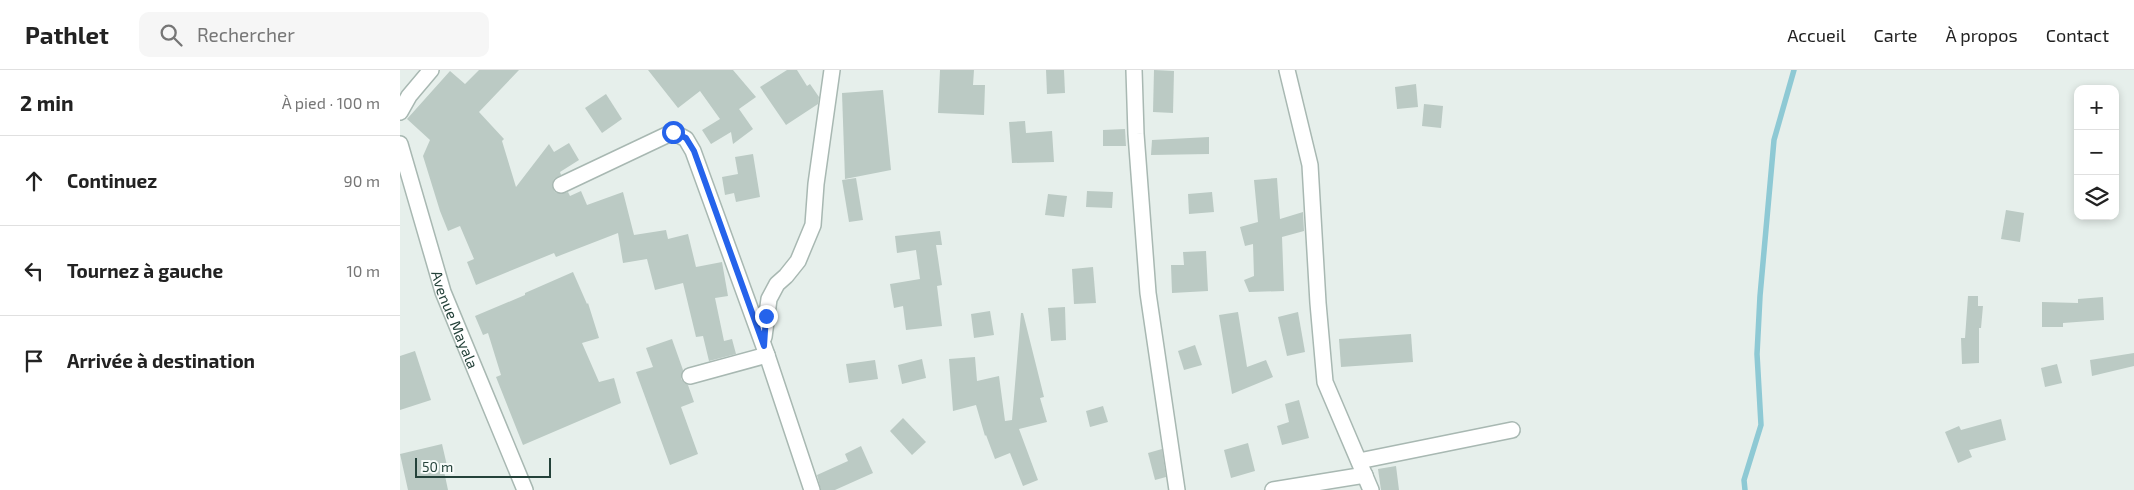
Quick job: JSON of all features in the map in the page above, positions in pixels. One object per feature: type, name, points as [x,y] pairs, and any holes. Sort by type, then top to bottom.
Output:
[{"type":"street","points":[[400,112],[409,96],[431,70]]},
{"type":"street","points":[[766,351],[766,316],[769,299],[777,284],[793,269],[798,261],[813,225],[816,184],[832,70]]},
{"type":"street","points":[[1134,70],[1136,134],[1148,293],[1177,490]]},
{"type":"street","points":[[1287,70],[1310,165],[1318,303],[1325,382],[1371,490]]},
{"type":"street","points":[[561,185],[673,132],[686,138],[694,151],[766,351],[812,490]]},
{"type":"street","name":"Avenue Mayala","points":[[400,144],[407,195],[443,292],[525,490]]},
{"type":"street","points":[[690,376],[766,351]]},
{"type":"street","points":[[1273,490],[1512,430]]},
{"type":"building","points":[[479,70],[519,70],[479,112],[504,139],[502,141],[516,187],[549,144],[554,152],[569,143],[579,160],[560,172],[561,175],[554,179],[552,185],[555,192],[561,194],[568,192],[570,196],[581,191],[587,205],[623,192],[634,235],[666,230],[668,239],[688,234],[696,267],[722,262],[728,296],[715,298],[724,341],[732,339],[736,354],[709,361],[703,336],[696,337],[683,283],[655,290],[647,259],[623,263],[618,233],[556,257],[554,253],[476,285],[467,262],[474,259],[460,226],[448,231],[440,211],[423,156],[430,140],[407,119],[450,71],[465,84]]},
{"type":"building","points":[[648,70],[733,70],[756,97],[739,109],[753,129],[733,144],[731,132],[711,144],[702,130],[720,119],[700,91],[678,108]]},
{"type":"building","points":[[787,70],[797,70],[807,86],[810,84],[819,97],[818,104],[786,125],[760,87]]},
{"type":"building","points":[[940,70],[974,70],[973,85],[985,85],[984,115],[938,113]]},
{"type":"building","points":[[1046,70],[1064,70],[1065,93],[1047,94]]},
{"type":"building","points":[[1154,70],[1174,71],[1173,113],[1153,112]]},
{"type":"building","points":[[1416,84],[1418,107],[1397,109],[1395,87]]},
{"type":"building","points":[[883,90],[891,170],[845,179],[842,93]]},
{"type":"building","points":[[606,94],[622,119],[602,133],[585,108]]},
{"type":"building","points":[[1424,104],[1443,106],[1441,128],[1422,126]]},
{"type":"building","points":[[1025,121],[1026,133],[1052,131],[1054,162],[1012,163],[1009,122]]},
{"type":"building","points":[[1125,129],[1126,146],[1103,146],[1103,130]]},
{"type":"building","points":[[1209,137],[1209,154],[1151,155],[1152,140]]},
{"type":"building","points":[[753,154],[760,197],[736,202],[734,193],[725,195],[722,177],[738,174],[735,157]]},
{"type":"building","points":[[856,178],[863,220],[849,222],[842,180]]},
{"type":"building","points":[[1277,178],[1280,219],[1303,212],[1304,231],[1282,237],[1284,291],[1249,292],[1244,280],[1254,276],[1253,244],[1245,246],[1240,227],[1258,222],[1254,180]]},
{"type":"building","points":[[1087,191],[1113,192],[1112,208],[1086,207]]},
{"type":"building","points":[[1212,192],[1214,212],[1189,214],[1188,194]]},
{"type":"building","points":[[1048,194],[1067,196],[1064,217],[1045,215]]},
{"type":"building","points":[[2006,210],[2024,213],[2020,242],[2001,239]]},
{"type":"building","points":[[940,231],[942,245],[936,245],[942,285],[937,286],[942,326],[906,330],[903,306],[894,308],[890,284],[920,279],[916,250],[897,253],[895,236]]},
{"type":"building","points":[[1206,251],[1208,291],[1172,293],[1171,265],[1184,265],[1183,252]]},
{"type":"building","points":[[1093,267],[1096,303],[1074,304],[1072,269]]},
{"type":"building","points":[[573,272],[588,303],[599,338],[582,343],[599,382],[614,378],[621,403],[523,445],[496,377],[501,375],[488,333],[483,335],[475,316]]},
{"type":"building","points":[[1968,296],[1978,296],[1978,306],[1983,306],[1981,328],[1979,328],[1979,363],[1962,364],[1961,338],[1965,338]]},
{"type":"building","points":[[2103,297],[2104,320],[2063,323],[2063,327],[2042,327],[2042,302],[2078,303],[2078,299]]},
{"type":"building","points":[[1065,307],[1066,340],[1051,341],[1048,308]]},
{"type":"building","points":[[990,311],[994,335],[974,338],[971,314]]},
{"type":"building","points":[[1238,312],[1247,367],[1266,360],[1273,377],[1232,394],[1219,315]]},
{"type":"building","points":[[1298,312],[1305,352],[1287,356],[1278,317]]},
{"type":"building","points":[[1021,313],[1023,313],[1044,397],[1040,398],[1047,422],[1019,429],[1038,480],[1023,486],[1010,453],[995,459],[985,436],[976,405],[953,411],[949,359],[975,357],[977,381],[999,376],[1005,421],[1012,420]]},
{"type":"building","points":[[1411,334],[1413,362],[1341,367],[1339,339]]},
{"type":"building","points":[[672,339],[683,370],[681,379],[688,385],[694,402],[681,407],[698,454],[670,465],[636,372],[653,367],[646,348]]},
{"type":"building","points":[[1195,345],[1202,365],[1184,370],[1178,351]]},
{"type":"building","points":[[415,351],[431,400],[400,410],[400,356]]},
{"type":"building","points":[[2134,353],[2134,366],[2092,376],[2090,360]]},
{"type":"building","points":[[922,359],[926,378],[902,384],[898,365]]},
{"type":"building","points":[[875,360],[878,379],[849,383],[846,364]]},
{"type":"building","points":[[2057,364],[2062,383],[2045,387],[2041,368]]},
{"type":"building","points":[[1299,400],[1309,438],[1282,445],[1277,426],[1289,422],[1285,404]]},
{"type":"building","points":[[1103,406],[1108,422],[1090,427],[1086,411]]},
{"type":"building","points":[[903,418],[926,442],[912,455],[890,431]]},
{"type":"building","points":[[2001,419],[2006,440],[1969,450],[1972,457],[1958,463],[1945,432],[1959,426],[1961,430]]},
{"type":"building","points":[[1248,443],[1255,471],[1231,478],[1224,450]]},
{"type":"building","points":[[442,444],[448,470],[444,471],[448,490],[408,490],[400,454]]},
{"type":"building","points":[[861,446],[873,473],[835,490],[821,490],[817,475],[848,461],[845,454]]},
{"type":"building","points":[[1162,449],[1166,477],[1155,480],[1148,453]]},
{"type":"building","points":[[1396,466],[1399,490],[1381,490],[1378,469]]},
{"type":"waterway","points":[[1745,490],[1744,480],[1761,425],[1757,354],[1760,296],[1774,140],[1794,70]]},
{"type":"route","points":[[673,132],[686,138],[694,151],[764,346],[766,316]]}]
